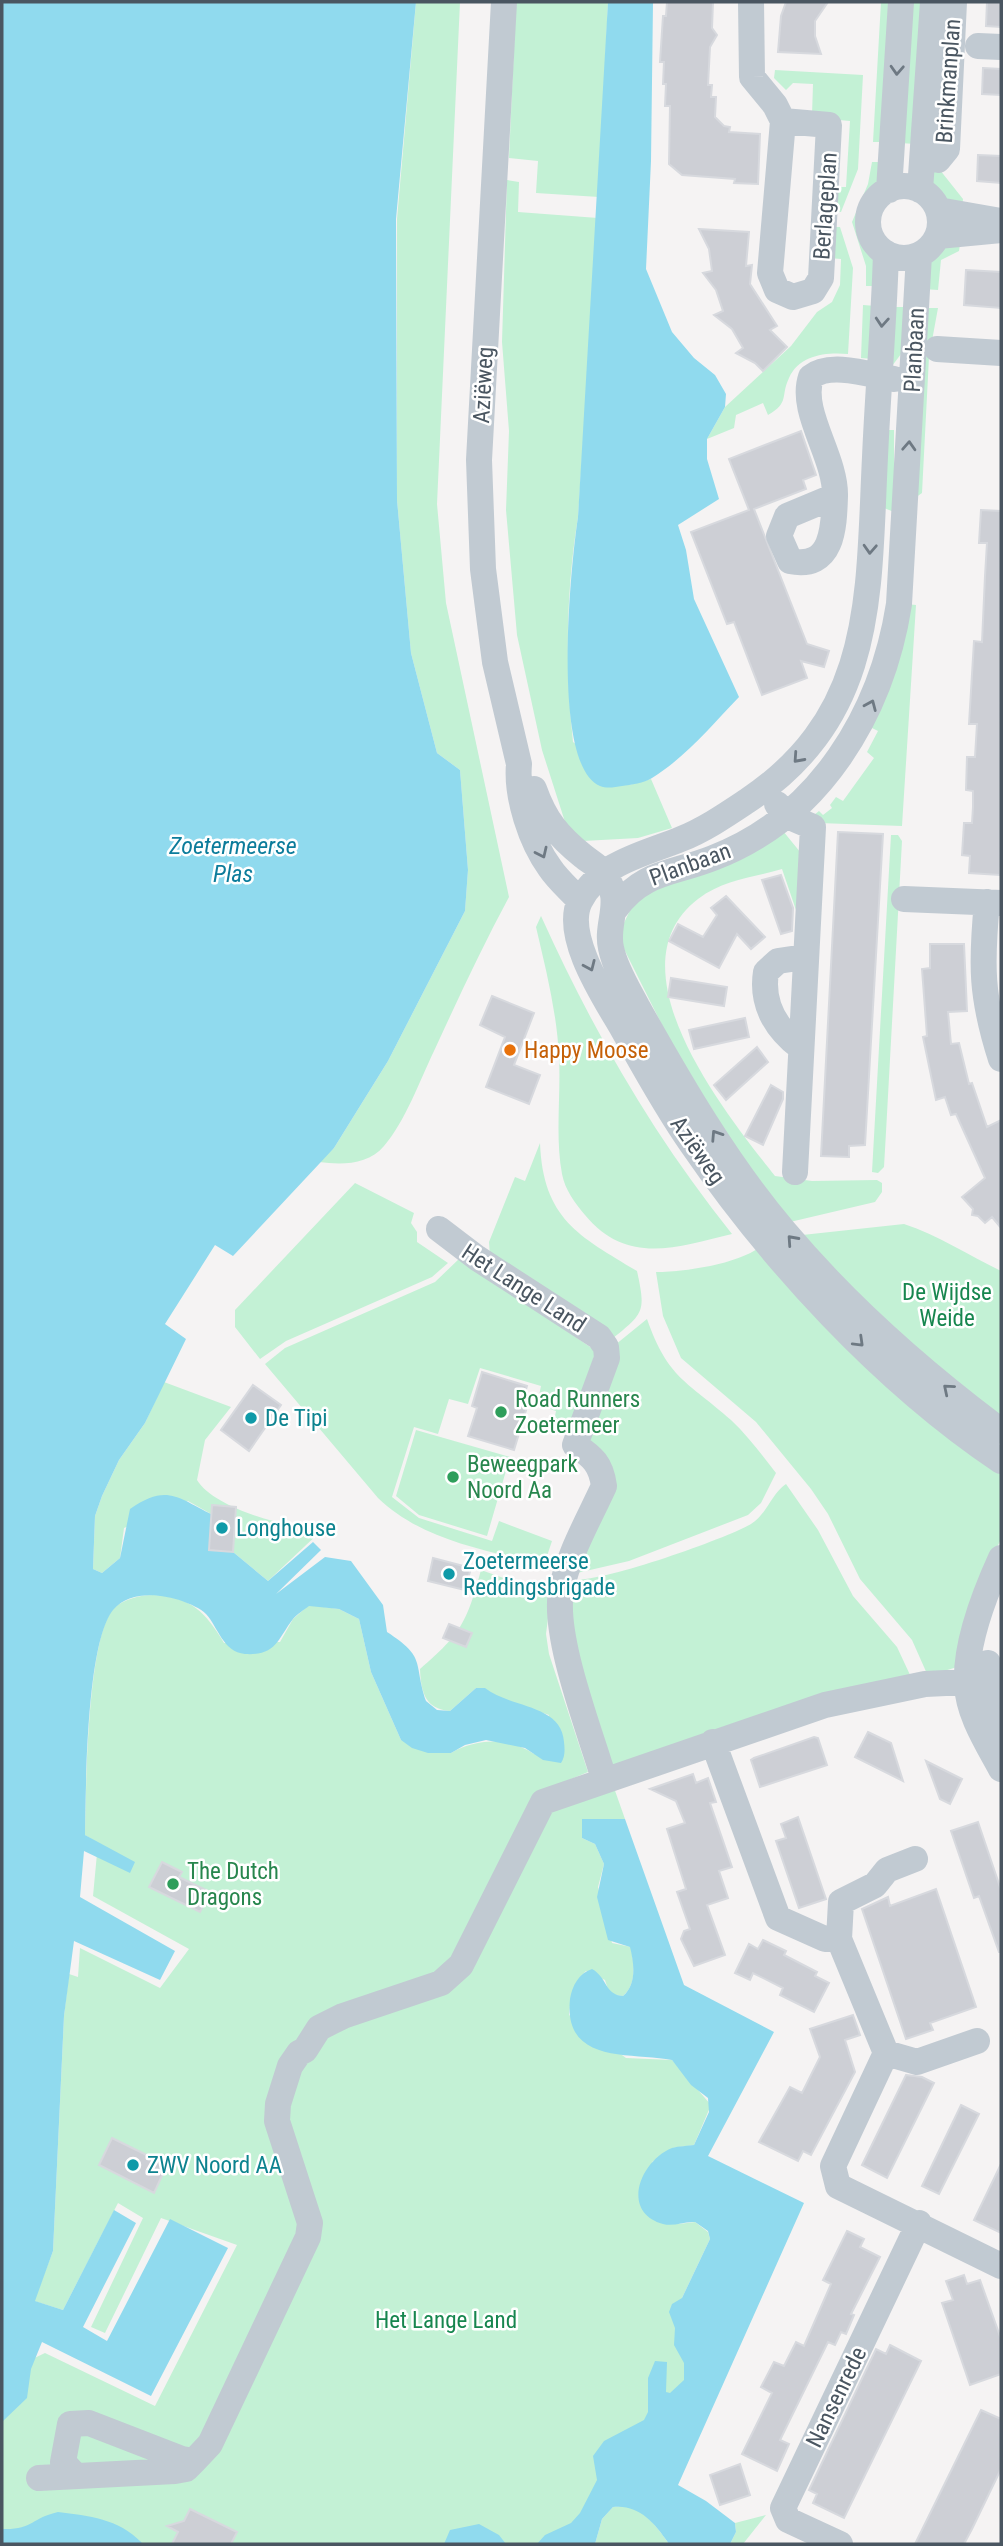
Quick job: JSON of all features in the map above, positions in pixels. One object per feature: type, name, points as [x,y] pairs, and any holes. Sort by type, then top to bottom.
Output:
[{"type":"street","name":"Aziëweg","points":[[504,2],[479,460],[483,569],[495,662],[519,764],[517,779],[529,824],[550,868],[580,901],[576,920],[579,941],[607,1003],[689,1141],[746,1199],[897,1378],[1001,1461]]},
{"type":"street","points":[[751,2],[751,77],[775,105],[783,121]]},
{"type":"street","points":[[890,190],[901,2]]},
{"type":"street","points":[[920,190],[933,2]]},
{"type":"street","name":"Brinkmanplan","points":[[938,160],[947,149],[954,2]]},
{"type":"street","name":"Berlageplan","points":[[783,121],[830,125],[821,278],[813,291],[793,297],[777,290],[770,273],[783,121]]},
{"type":"street","points":[[910,187],[920,190],[931,198],[938,223],[919,255],[902,258],[886,253],[874,241],[868,225],[876,200],[890,190],[910,187]]},
{"type":"street","points":[[938,223],[1001,222]]},
{"type":"street","points":[[938,223],[1001,230]]},
{"type":"street","name":"Planbaan","points":[[580,901],[604,873],[638,852],[682,839],[767,788],[793,765],[833,711],[850,674],[867,608],[886,253]]},
{"type":"street","name":"Planbaan","points":[[617,908],[630,890],[641,881],[731,850],[785,815],[815,789],[859,728],[882,679],[892,646],[899,604],[919,255]]},
{"type":"street","points":[[937,349],[1001,353]]},
{"type":"street","points":[[835,496],[836,476],[807,397],[811,377],[818,371],[856,372],[912,382]]},
{"type":"street","name":"Aziëweg","points":[[519,764],[529,776],[543,815],[557,834],[604,873],[617,908],[610,930],[611,948],[617,965],[746,1199]]},
{"type":"street","points":[[767,788],[785,815],[813,827],[795,1172]]},
{"type":"street","points":[[904,899],[994,902],[982,983],[1001,1059]]},
{"type":"street","points":[[580,901],[617,908]]},
{"type":"street","points":[[800,1047],[786,1036],[774,1019],[763,992],[766,972],[778,961],[805,957]]},
{"type":"street","name":"Het Lange Land","points":[[439,1229],[477,1258],[599,1337],[606,1347],[607,1358],[575,1445],[595,1458],[602,1472],[604,1486],[564,1578],[561,1595],[569,1658],[604,1779]]},
{"type":"street","name":"Aziëweg","points":[[822,1289],[871,1324],[1001,1432]]},
{"type":"street","points":[[977,1682],[983,1597],[1001,1558]]},
{"type":"street","points":[[977,1682],[1001,1600]]},
{"type":"street","points":[[39,2478],[186,2469],[210,2444],[308,2237],[310,2223],[277,2121],[278,2104],[290,2066],[325,2023],[441,1983],[452,1976],[461,1965],[543,1802],[825,1705],[925,1684],[977,1682]]},
{"type":"street","points":[[713,1742],[778,1918],[825,1939],[839,1939]]},
{"type":"street","points":[[915,1859],[887,1870],[875,1885],[841,1902],[839,1939],[886,2053],[833,2166],[838,2186],[919,2223],[1001,2266]]},
{"type":"street","points":[[886,2053],[917,2062],[977,2041]]},
{"type":"street","name":"Nansenrede","points":[[840,2544],[788,2520],[783,2508],[919,2223]]},
{"type":"street","points":[[75,2475],[63,2462],[71,2424],[78,2422],[89,2423],[194,2461]]},
{"type":"green space","points":[[416,2],[460,2],[437,504],[446,603],[509,897],[470,973],[412,1100],[392,1136],[370,1157],[354,1162],[328,1163],[319,1162],[334,1148],[388,1061],[465,911],[468,870],[460,770],[437,753],[411,653],[397,500],[397,219]]},
{"type":"green space","points":[[516,2],[608,2],[599,197],[536,193],[538,161],[509,158]]},
{"type":"green space","points":[[881,2],[892,2],[884,142],[873,142]]},
{"type":"green space","points":[[907,2],[924,2],[916,144],[899,143]]},
{"type":"green space","points":[[775,70],[863,75],[858,169],[841,212],[832,212],[833,187],[846,187],[850,121],[839,120],[838,116],[812,115],[813,84],[793,83],[786,90],[774,78]]},
{"type":"green space","points":[[872,162],[884,162],[877,189],[865,204],[861,223],[864,241],[875,257],[876,286],[866,286],[866,266],[852,222],[868,184]]},
{"type":"green space","points":[[936,165],[963,199],[962,207],[946,200],[936,190],[930,179]]},
{"type":"green space","points":[[507,180],[519,182],[518,212],[598,218],[578,517],[569,601],[570,714],[573,742],[629,785],[651,779],[672,828],[638,838],[583,841],[566,825],[542,750],[517,635],[506,510],[509,431],[502,342]]},
{"type":"green space","points":[[831,227],[840,227],[853,268],[848,354],[822,355],[799,364],[789,378],[782,403],[775,410],[768,415],[763,403],[736,415],[734,428],[707,439],[725,407],[791,346],[817,312],[832,302],[840,285],[841,259],[829,258]]},
{"type":"green space","points":[[960,244],[959,251],[941,260],[938,290],[924,289],[930,265],[937,253]]},
{"type":"green space","points":[[863,305],[876,306],[873,359],[861,358]]},
{"type":"green space","points":[[891,307],[908,307],[904,350],[892,366]]},
{"type":"green space","points":[[922,308],[938,308],[929,357],[922,493],[912,500]]},
{"type":"green space","points":[[884,430],[894,430],[894,512],[879,506]]},
{"type":"green space","points":[[906,604],[916,605],[902,826],[819,823],[814,815],[819,811],[823,815],[832,808],[830,805],[836,797],[843,801],[874,758],[867,752],[878,731],[868,726]]},
{"type":"green space","points":[[783,831],[805,858],[797,913],[782,869],[728,883],[698,899],[673,928],[665,963],[670,1001],[684,1040],[705,1079],[775,1176],[812,1181],[877,1180],[882,1183],[882,1192],[875,1202],[790,1222],[733,1147],[671,1043],[622,945],[622,927],[635,900]]},
{"type":"green space","points":[[891,835],[898,835],[902,841],[884,1167],[878,1173],[872,1172]]},
{"type":"green space","points":[[541,916],[603,1041],[626,1081],[676,1159],[732,1234],[672,1247],[635,1247],[601,1231],[571,1196],[563,1180],[560,1160],[558,1041],[536,927]]},
{"type":"green space","points":[[540,1143],[548,1190],[557,1208],[582,1235],[637,1271],[641,1295],[640,1311],[631,1323],[612,1339],[490,1256],[489,1242],[515,1177],[525,1181]]},
{"type":"green space","points":[[355,1183],[414,1213],[411,1223],[417,1232],[417,1242],[448,1263],[432,1277],[286,1341],[260,1359],[235,1327],[235,1310]]},
{"type":"green space","name":"De Wijdse Weide","points":[[904,1224],[941,1239],[1001,1271],[1001,1424],[793,1236]]},
{"type":"green space","points":[[760,1247],[1001,1473],[1001,1539],[987,1568],[957,1667],[928,1676],[912,1640],[860,1579],[828,1514],[811,1489],[756,1422],[681,1358],[663,1316],[656,1272],[695,1269],[725,1262]]},
{"type":"green space","points":[[460,1258],[596,1351],[570,1426],[554,1421],[556,1411],[537,1405],[541,1386],[480,1368],[468,1404],[449,1399],[438,1434],[414,1427],[392,1497],[419,1518],[492,1541],[499,1521],[552,1541],[544,1565],[456,1542],[396,1513],[378,1498],[265,1364],[285,1348],[435,1282]]},
{"type":"green space","points":[[647,1319],[671,1367],[737,1426],[776,1473],[761,1503],[748,1515],[629,1561],[577,1573],[608,1496],[588,1435],[615,1345]]},
{"type":"green space","points":[[164,1382],[231,1407],[205,1440],[197,1480],[206,1490],[219,1500],[254,1515],[322,1530],[268,1581],[233,1552],[210,1549],[213,1515],[188,1501],[124,1528],[120,1558],[102,1573],[93,1569],[95,1516],[102,1496],[119,1460],[145,1423]]},
{"type":"green space","name":"Beweegpark Noord Aa","points":[[416,1430],[510,1457],[487,1536],[419,1515],[396,1496]]},
{"type":"green space","points":[[786,1484],[818,1530],[853,1596],[897,1647],[911,1677],[608,1770],[568,1613],[572,1580],[635,1567],[737,1531],[757,1520]]},
{"type":"green space","name":"Het Lange Land","points":[[481,1570],[551,1595],[546,1634],[549,1654],[588,1772],[564,1782],[613,1785],[625,1819],[583,1819],[582,1838],[595,1844],[604,1864],[598,1887],[612,1943],[631,1947],[631,1986],[623,1996],[616,1995],[607,1987],[605,1980],[586,1971],[575,1986],[569,2015],[626,2058],[672,2060],[711,2105],[694,2145],[673,2148],[652,2162],[679,2224],[695,2222],[708,2232],[710,2239],[682,2298],[691,2382],[584,2520],[558,2544],[138,2544],[2,2534],[2,2416],[9,2370],[45,2353],[155,2406],[237,2245],[161,2218],[105,2333],[91,2327],[143,2218],[118,2203],[63,2310],[34,2301],[53,2251],[64,2016],[69,1974],[78,1977],[80,1948],[160,1988],[189,1949],[93,1896],[98,1843],[85,1835],[87,1752],[93,1681],[105,1624],[114,1608],[127,1600],[148,1595],[166,1596],[196,1608],[224,1643],[280,1642],[293,1619],[309,1605],[339,1609],[359,1619],[371,1672],[401,1740],[451,1753],[471,1744],[504,1742],[534,1754],[549,1715],[498,1698],[484,1688],[476,1688],[450,1711],[435,1707],[423,1692],[420,1669],[445,1646],[461,1626]]},
{"type":"green space","points":[[625,2506],[644,2515],[669,2544],[595,2544],[602,2519],[613,2507]]},
{"type":"green space","points":[[766,2515],[743,2544],[730,2544],[736,2532],[735,2523]]},
{"type":"water","name":"Zoetermeerse Plas","points":[[2,2],[416,2],[396,219],[397,500],[411,653],[437,753],[460,770],[468,870],[465,911],[388,1061],[334,1148],[233,1256],[215,1245],[165,1324],[186,1339],[145,1423],[119,1460],[102,1496],[95,1516],[93,1569],[102,1573],[120,1558],[130,1509],[143,1501],[163,1495],[181,1499],[213,1515],[210,1548],[233,1552],[268,1581],[313,1542],[321,1550],[276,1594],[325,1557],[351,1561],[383,1605],[387,1632],[408,1648],[417,1662],[426,1701],[437,1710],[450,1711],[476,1688],[485,1688],[495,1695],[545,1713],[554,1720],[561,1730],[565,1751],[561,1763],[543,1760],[525,1748],[486,1740],[465,1745],[451,1753],[428,1753],[412,1748],[401,1740],[371,1672],[359,1619],[339,1609],[309,1606],[295,1617],[270,1649],[256,1654],[245,1654],[231,1649],[204,1612],[182,1601],[146,1595],[128,1599],[113,1610],[104,1628],[97,1653],[93,1684],[87,1752],[85,1835],[135,1862],[130,1873],[84,1851],[80,1897],[175,1951],[160,1980],[74,1941],[64,2016],[53,2251],[35,2301],[63,2310],[114,2210],[136,2223],[83,2327],[107,2341],[170,2219],[228,2248],[151,2396],[42,2342],[31,2369],[27,2398],[2,2422]]},
{"type":"water","points":[[608,2],[653,2],[651,161],[646,269],[672,332],[694,358],[715,375],[726,394],[725,407],[707,439],[707,459],[719,499],[678,525],[686,550],[694,599],[739,697],[698,740],[664,770],[641,782],[608,788],[600,786],[584,770],[574,742],[569,704],[568,661],[571,575],[578,517]]},
{"type":"water","points":[[582,1819],[625,1819],[684,1985],[774,2032],[708,2156],[804,2203],[678,2485],[706,2501],[735,2523],[736,2532],[730,2544],[669,2544],[646,2517],[631,2509],[613,2507],[602,2519],[595,2544],[537,2544],[545,2535],[571,2523],[580,2513],[597,2480],[593,2456],[604,2441],[644,2420],[648,2412],[648,2378],[655,2361],[667,2362],[666,2392],[670,2393],[684,2380],[684,2363],[674,2345],[675,2328],[669,2312],[672,2304],[682,2298],[710,2239],[708,2231],[695,2222],[667,2225],[650,2218],[642,2209],[639,2198],[639,2186],[651,2164],[672,2148],[694,2145],[709,2112],[708,2098],[691,2085],[672,2060],[603,2051],[588,2045],[577,2035],[571,2020],[571,1994],[583,1974],[592,1969],[601,1976],[609,1989],[623,1996],[631,1986],[633,1973],[630,1947],[608,1940],[597,1897],[604,1864],[595,1844],[582,1838]]},
{"type":"water","points":[[58,2512],[104,2520],[125,2529],[143,2544],[2,2544],[2,2529],[20,2528]]},
{"type":"water","points":[[479,2524],[499,2535],[506,2544],[444,2544],[450,2530]]},
{"type":"building","points":[[667,2],[713,2],[712,28],[717,35],[710,47],[708,85],[712,85],[711,97],[716,97],[715,117],[724,126],[730,127],[729,132],[760,134],[758,184],[734,183],[735,179],[682,175],[669,164],[670,106],[665,106],[664,62],[660,62],[663,16],[666,16]]},
{"type":"building","points":[[786,2],[828,2],[815,21],[815,36],[821,54],[778,52],[781,16]]},
{"type":"building","points":[[987,2],[1001,2],[1001,27],[986,26]]},
{"type":"building","points":[[983,68],[1001,69],[1001,95],[982,94]]},
{"type":"building","points":[[978,155],[1001,156],[1001,183],[977,181]]},
{"type":"building","points":[[699,229],[749,232],[746,266],[752,265],[750,284],[777,326],[770,330],[787,347],[763,371],[755,363],[736,353],[743,348],[732,329],[714,315],[723,311],[716,290],[703,273],[712,271],[709,249]]},
{"type":"building","points":[[966,270],[1001,272],[1001,308],[964,305]]},
{"type":"building","points":[[801,431],[816,475],[803,480],[806,489],[754,509],[807,644],[829,651],[824,667],[801,661],[807,678],[762,695],[734,622],[727,624],[691,532],[749,510],[729,459]]},
{"type":"building","points":[[981,510],[1001,511],[1000,875],[969,873],[970,856],[962,855],[964,823],[972,823],[973,807],[973,791],[966,790],[967,757],[975,757],[977,724],[969,724],[974,641],[982,642],[987,543],[979,543]]},
{"type":"building","points":[[838,832],[883,834],[865,1145],[849,1146],[849,1157],[821,1156]]},
{"type":"building","points":[[781,875],[793,908],[792,931],[781,934],[762,880]]},
{"type":"building","points":[[726,896],[765,937],[751,949],[737,934],[719,968],[669,941],[678,924],[703,937],[717,915],[711,908]]},
{"type":"building","points":[[930,944],[964,944],[967,1011],[948,1012],[951,1044],[959,1043],[969,1084],[972,1083],[987,1127],[1001,1120],[1001,1228],[992,1217],[985,1223],[978,1216],[972,1215],[973,1209],[962,1197],[985,1178],[956,1114],[951,1115],[945,1097],[936,1100],[923,1037],[927,1036],[922,969],[930,968]]},
{"type":"building","points":[[671,978],[727,987],[724,1006],[668,997]]},
{"type":"building","name":"Happy Moose","points":[[492,996],[534,1013],[514,1065],[540,1075],[529,1104],[486,1087],[505,1037],[480,1025]]},
{"type":"building","points":[[745,1018],[749,1037],[694,1049],[689,1030]]},
{"type":"building","points":[[757,1047],[768,1062],[726,1100],[714,1085]]},
{"type":"building","points":[[771,1085],[783,1092],[783,1099],[763,1145],[745,1136]]},
{"type":"building","name":"Road Runners Zoetermeer","points":[[482,1372],[527,1386],[521,1406],[527,1407],[514,1450],[468,1436],[477,1408],[472,1406]]},
{"type":"building","name":"De Tipi","points":[[253,1385],[281,1405],[249,1451],[221,1430]]},
{"type":"building","name":"Longhouse","points":[[212,1505],[236,1507],[233,1552],[209,1550]]},
{"type":"building","name":"Zoetermeerse Reddingsbrigade","points":[[433,1558],[471,1568],[465,1590],[428,1581]]},
{"type":"building","points":[[449,1624],[472,1633],[466,1647],[443,1638]]},
{"type":"building","points":[[868,1732],[891,1743],[903,1781],[855,1757]]},
{"type":"building","points":[[814,1737],[818,1738],[827,1765],[760,1787],[751,1760]]},
{"type":"building","points":[[926,1761],[962,1779],[950,1804],[940,1799]]},
{"type":"building","points":[[693,1774],[696,1783],[708,1778],[716,1802],[710,1803],[732,1867],[719,1871],[728,1898],[707,1905],[725,1955],[694,1966],[681,1939],[684,1931],[690,1929],[677,1892],[686,1889],[667,1829],[685,1823],[676,1801],[650,1789]]},
{"type":"building","points":[[798,1817],[826,1899],[799,1908],[776,1841],[786,1838],[781,1824]]},
{"type":"building","points":[[978,1822],[1001,1890],[1001,1952],[979,1896],[974,1898],[951,1831]]},
{"type":"building","name":"The Dutch Dragons","points":[[162,1862],[182,1872],[179,1877],[210,1892],[200,1912],[149,1887]]},
{"type":"building","points":[[936,1889],[976,2007],[930,2023],[933,2030],[906,2039],[862,1909],[888,1897],[890,1906]]},
{"type":"building","points":[[763,1940],[786,1951],[784,1955],[817,1972],[815,1976],[829,1983],[814,2012],[780,1995],[783,1988],[753,1973],[750,1980],[735,1973],[749,1944],[758,1949]]},
{"type":"building","points":[[853,2015],[860,2035],[845,2040],[855,2072],[811,2155],[803,2151],[798,2161],[759,2142],[790,2087],[802,2093],[820,2057],[810,2029]]},
{"type":"building","points":[[906,2075],[922,2077],[934,2083],[887,2178],[862,2165]]},
{"type":"building","points":[[961,2105],[979,2114],[939,2194],[922,2186]]},
{"type":"building","name":"ZWV Noord AA","points":[[112,2138],[167,2165],[154,2193],[99,2165]]},
{"type":"building","points":[[1001,2164],[1001,2233],[974,2220]]},
{"type":"building","points":[[847,2231],[864,2239],[860,2247],[880,2257],[851,2314],[854,2315],[846,2334],[841,2332],[835,2345],[828,2342],[780,2440],[789,2444],[777,2471],[742,2454],[772,2393],[761,2387],[774,2362],[784,2366],[796,2342],[804,2346],[831,2284],[823,2280]]},
{"type":"building","points":[[964,2275],[967,2284],[980,2280],[1001,2339],[1001,2374],[970,2385],[942,2303],[953,2300],[946,2281]]},
{"type":"building","points":[[890,2345],[921,2361],[844,2518],[813,2503],[817,2494],[809,2490],[876,2349],[886,2354]]},
{"type":"building","points":[[981,2410],[1001,2419],[1001,2469],[972,2529],[964,2544],[915,2544]]},
{"type":"building","points":[[740,2464],[750,2495],[720,2505],[710,2475]]},
{"type":"building","points":[[190,2509],[237,2532],[231,2544],[172,2544],[178,2532],[167,2526],[184,2521]]},
{"type":"place","name":"Happy Moose","points":[[510,1050]]},
{"type":"place","name":"Road Runners Zoetermeer","points":[[501,1412]]},
{"type":"place","name":"De Tipi","points":[[251,1418]]},
{"type":"place","name":"Beweegpark Noord Aa","points":[[453,1477]]},
{"type":"place","name":"Longhouse","points":[[222,1528]]},
{"type":"place","name":"Zoetermeerse Reddingsbrigade","points":[[449,1574]]},
{"type":"place","name":"The Dutch Dragons","points":[[173,1884]]},
{"type":"place","name":"ZWV Noord AA","points":[[133,2165]]}]
